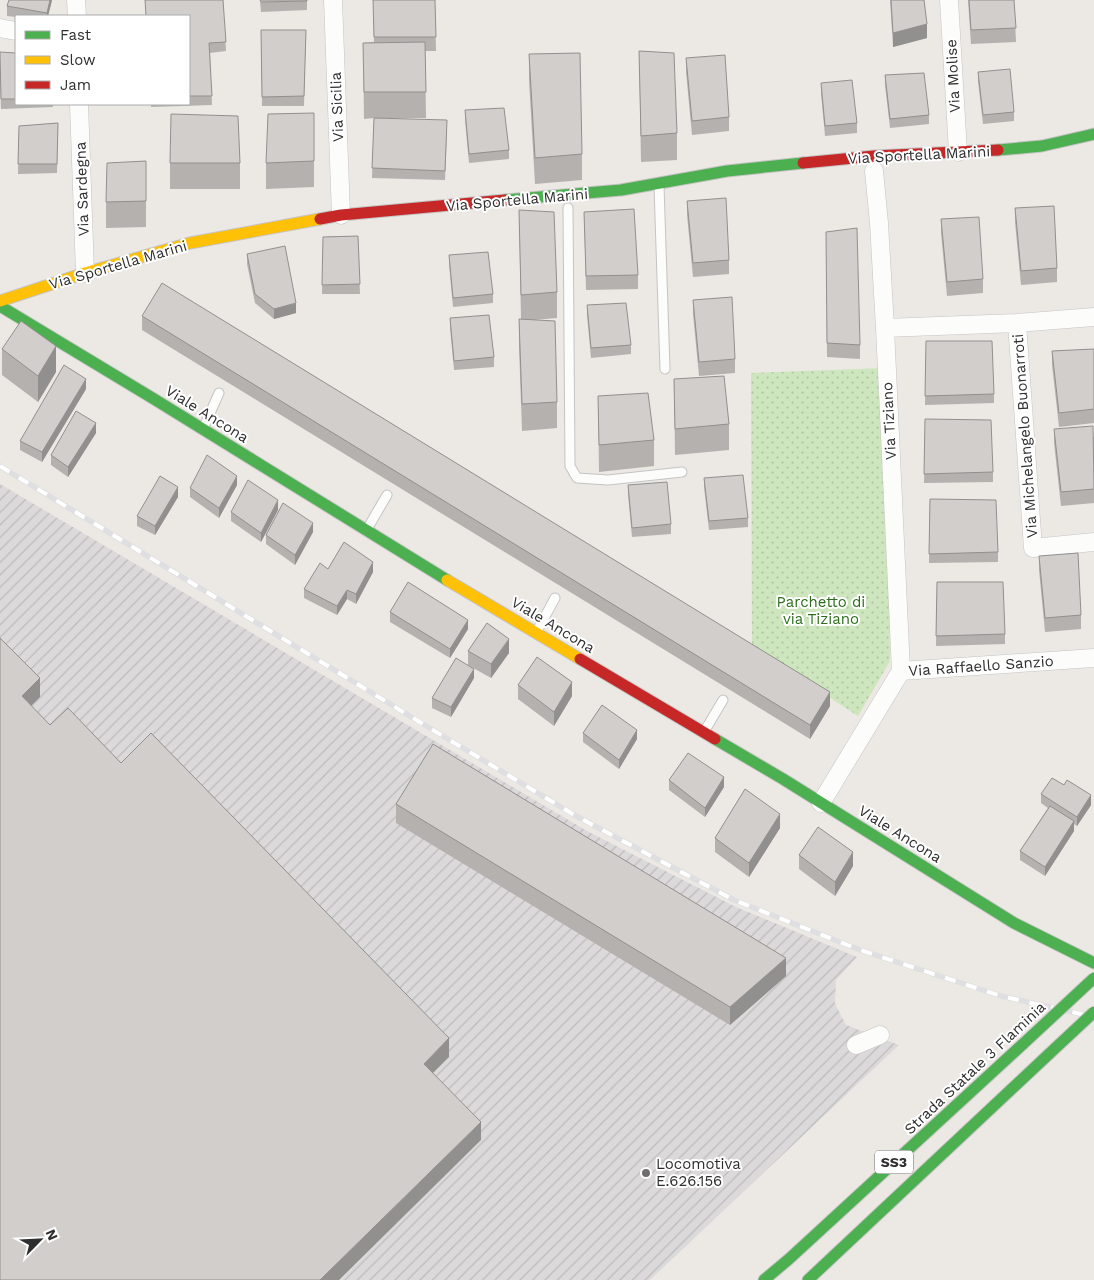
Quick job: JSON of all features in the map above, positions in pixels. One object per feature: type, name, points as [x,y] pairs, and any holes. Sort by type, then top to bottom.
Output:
[{"type":"main road","name":"Via Sportella Marini","points":[[0,301],[85,273],[190,243],[341,215],[621,190],[727,171],[854,158],[1006,150],[1042,146],[1094,134]]},
{"type":"main road","name":"Viale Ancona","points":[[0,306],[203,429],[421,565],[704,732],[1014,923],[1094,963]]},
{"type":"main road","name":"Strada Statale 3 Flaminia","points":[[764,1280],[804,1246],[1094,978]]},
{"type":"main road","name":"SS3","points":[[808,1280],[1094,1012]]},
{"type":"street","points":[[76,0],[77,15]]},
{"type":"street","name":"Via Sicilia","points":[[333,0],[341,215]]},
{"type":"street","name":"Via Molise","points":[[949,0],[958,152]]},
{"type":"street","points":[[0,28],[15,30]]},
{"type":"street","name":"Via Sardegna","points":[[79,105],[85,273]]},
{"type":"street","name":"Via Sportella Marini","points":[[1042,146],[1094,143]]},
{"type":"street","name":"Via Tiziano","points":[[874,171],[885,328],[901,671]]},
{"type":"street","name":"Via Michelangelo Buonarroti","points":[[885,328],[1017,323],[1094,317]]},
{"type":"street","name":"Via Michelangelo Buonarroti","points":[[1017,323],[1033,548],[1094,542]]},
{"type":"street","name":"Via Raffaello Sanzio","points":[[821,803],[901,671],[1094,658]]},
{"type":"street","points":[[856,1045],[880,1035]]},
{"type":"lane","points":[[659,183],[665,369]]},
{"type":"lane","points":[[568,208],[570,466],[577,478],[608,480],[682,472]]},
{"type":"lane","points":[[203,429],[219,393]]},
{"type":"lane","points":[[366,531],[387,495]]},
{"type":"lane","points":[[536,633],[555,598]]},
{"type":"lane","points":[[704,732],[723,700]]},
{"type":"shaded area","points":[[0,484],[587,831],[736,907],[857,957],[836,980],[835,1004],[846,1025],[899,1045],[650,1280],[0,1280]]},
{"type":"green space","name":"Parchetto di via Tiziano","points":[[885,368],[890,661],[858,716],[752,647],[751,373]]},
{"type":"building","points":[[9,0],[50,0],[47,13],[7,6]]},
{"type":"building","points":[[145,0],[223,0],[226,42],[209,43],[212,96],[190,96],[190,15],[146,15]]},
{"type":"building","points":[[260,0],[307,0],[307,1],[261,2]]},
{"type":"building","points":[[373,0],[435,0],[436,37],[374,37]]},
{"type":"building","points":[[891,0],[924,0],[927,24],[893,33]]},
{"type":"building","points":[[969,0],[1014,0],[1016,28],[971,30]]},
{"type":"building","points":[[261,30],[306,30],[304,96],[262,97]]},
{"type":"building","points":[[425,42],[426,92],[364,92],[363,43]]},
{"type":"building","points":[[639,51],[674,53],[677,133],[641,136]]},
{"type":"building","points":[[0,52],[15,53],[15,99],[1,99]]},
{"type":"building","points":[[580,53],[582,154],[535,158],[529,54]]},
{"type":"building","points":[[725,55],[729,117],[692,121],[686,58]]},
{"type":"building","points":[[1010,69],[1014,112],[983,115],[978,72]]},
{"type":"building","points":[[924,73],[929,115],[890,119],[885,75]]},
{"type":"building","points":[[852,80],[857,123],[825,126],[821,83]]},
{"type":"building","points":[[504,108],[509,150],[469,154],[465,110]]},
{"type":"building","points":[[314,113],[314,161],[266,163],[268,114]]},
{"type":"building","points":[[171,114],[238,116],[240,163],[170,163]]},
{"type":"building","points":[[374,118],[447,120],[445,171],[372,168]]},
{"type":"building","points":[[58,123],[57,164],[18,164],[19,126]]},
{"type":"building","points":[[146,161],[146,201],[106,202],[107,163]]},
{"type":"building","points":[[726,198],[729,260],[693,263],[687,201]]},
{"type":"building","points":[[1054,206],[1057,268],[1021,271],[1015,208]]},
{"type":"building","points":[[634,209],[638,275],[586,276],[584,212]]},
{"type":"building","points":[[519,210],[554,212],[557,292],[521,295]]},
{"type":"building","points":[[979,217],[983,279],[947,282],[941,219]]},
{"type":"building","points":[[857,228],[860,345],[827,343],[826,232]]},
{"type":"building","points":[[358,236],[360,284],[322,285],[323,237]]},
{"type":"building","points":[[285,246],[296,303],[274,309],[255,294],[247,254]]},
{"type":"building","points":[[488,252],[493,294],[453,298],[449,255]]},
{"type":"building","points":[[162,283],[830,692],[810,725],[142,316]]},
{"type":"building","points":[[732,297],[735,359],[699,362],[693,300]]},
{"type":"building","points":[[626,303],[631,345],[591,348],[587,305]]},
{"type":"building","points":[[489,315],[494,357],[454,361],[450,318]]},
{"type":"building","points":[[519,319],[555,321],[557,402],[522,404]]},
{"type":"building","points":[[21,321],[56,346],[38,376],[2,349]]},
{"type":"building","points":[[926,341],[992,341],[994,394],[925,396]]},
{"type":"building","points":[[1094,349],[1094,409],[1059,413],[1052,351]]},
{"type":"building","points":[[64,365],[86,379],[42,452],[20,441]]},
{"type":"building","points":[[724,376],[729,424],[675,429],[674,379]]},
{"type":"building","points":[[648,393],[654,440],[599,445],[598,396]]},
{"type":"building","points":[[76,411],[96,423],[68,467],[51,455]]},
{"type":"building","points":[[925,419],[991,420],[993,472],[924,474]]},
{"type":"building","points":[[1093,426],[1094,489],[1061,492],[1054,429]]},
{"type":"building","points":[[207,455],[237,476],[219,508],[190,488]]},
{"type":"building","points":[[743,475],[748,518],[709,521],[704,478]]},
{"type":"building","points":[[160,476],[178,487],[155,526],[137,516]]},
{"type":"building","points":[[248,480],[278,500],[261,533],[231,512]]},
{"type":"building","points":[[667,482],[671,524],[632,528],[628,485]]},
{"type":"building","points":[[930,499],[996,500],[998,552],[929,554]]},
{"type":"building","points":[[283,503],[313,523],[295,555],[266,535]]},
{"type":"building","points":[[344,542],[373,562],[356,594],[347,590],[337,606],[304,589],[320,563],[328,569]]},
{"type":"building","points":[[1078,553],[1081,615],[1045,618],[1039,556]]},
{"type":"building","points":[[408,582],[468,620],[450,649],[390,612]]},
{"type":"building","points":[[937,582],[1003,582],[1005,634],[936,636]]},
{"type":"building","points":[[487,623],[509,639],[491,664],[468,651]]},
{"type":"building","points":[[0,638],[40,678],[22,696],[50,725],[68,708],[121,763],[151,733],[449,1038],[424,1064],[481,1122],[320,1280],[0,1280]]},
{"type":"building","points":[[537,657],[572,682],[554,712],[518,685]]},
{"type":"building","points":[[456,658],[474,669],[451,707],[432,698]]},
{"type":"building","points":[[602,705],[637,730],[619,760],[583,733]]},
{"type":"building","points":[[433,744],[786,958],[730,1007],[396,804]]},
{"type":"building","points":[[688,753],[724,777],[705,808],[669,780]]},
{"type":"building","points":[[1052,778],[1064,785],[1067,780],[1091,795],[1077,817],[1041,794]]},
{"type":"building","points":[[745,789],[780,814],[749,863],[715,838]]},
{"type":"building","points":[[1050,806],[1074,821],[1045,867],[1020,851]]},
{"type":"building","points":[[818,827],[853,852],[835,882],[799,855]]},
{"type":"railway","points":[[0,466],[576,816],[734,900],[860,950],[1001,996],[1094,1017]]},
{"type":"traffic: fast","points":[[998,150],[1042,146],[1094,134]]},
{"type":"traffic: fast","points":[[505,200],[621,190],[727,171],[803,163]]},
{"type":"traffic: fast","points":[[0,306],[447,580]]},
{"type":"traffic: fast","points":[[715,739],[783,779],[1014,923],[1094,963]]},
{"type":"traffic: fast","points":[[1023,1044],[1094,978]]},
{"type":"traffic: fast","points":[[1049,1054],[1094,1012]]},
{"type":"traffic: fast","points":[[764,1280],[1023,1044]]},
{"type":"traffic: fast","points":[[808,1280],[1049,1054]]},
{"type":"traffic: slow","points":[[0,301],[85,273],[190,243],[320,219]]},
{"type":"traffic: slow","points":[[447,580],[580,659]]},
{"type":"traffic: jam","points":[[803,163],[874,156],[998,150]]},
{"type":"traffic: jam","points":[[320,219],[341,215],[505,200]]},
{"type":"traffic: jam","points":[[580,659],[715,739]]},
{"type":"place","name":"Locomotiva E.626.156","points":[[646,1173]]}]
